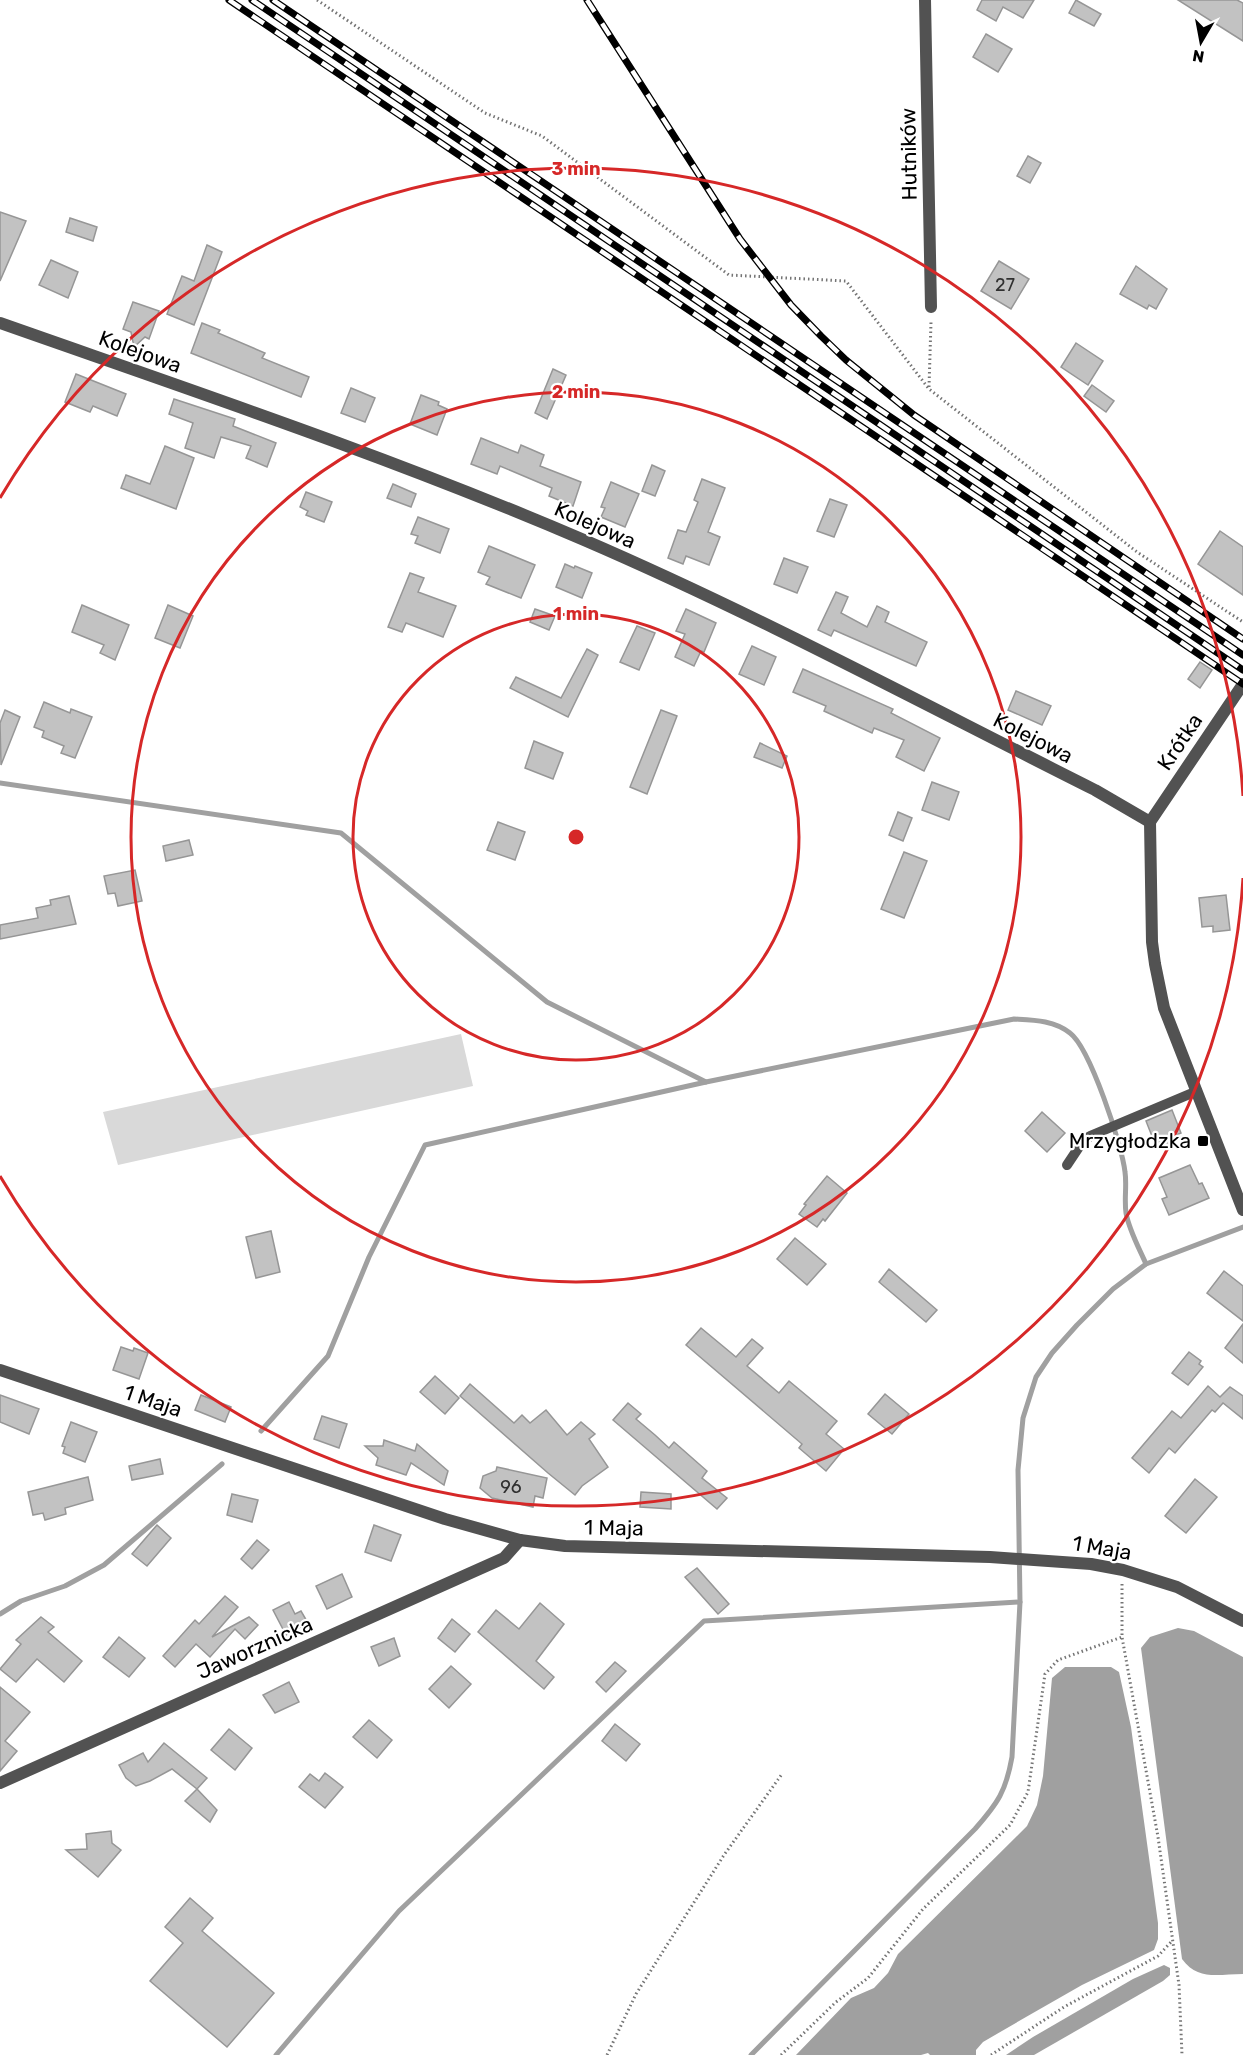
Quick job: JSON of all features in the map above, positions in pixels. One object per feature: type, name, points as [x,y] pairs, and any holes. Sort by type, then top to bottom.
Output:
[{"type":"street","name":"Hutników","points":[[925,0],[932,307]]},
{"type":"street","name":"Kolejowa","points":[[0,323],[334,441],[438,480],[586,541],[744,615],[1095,790],[1150,822]]},
{"type":"street","name":"Krótka","points":[[1150,822],[1243,684]]},
{"type":"street","points":[[1150,822],[1155,964],[1164,1008],[1243,1210]]},
{"type":"street","name":"1 Maja","points":[[0,1370],[445,1519],[520,1540],[565,1546],[990,1557],[1091,1563],[1177,1587],[1243,1621]]},
{"type":"street","name":"Jaworznicka","points":[[0,1784],[504,1558],[520,1540]]},
{"type":"lane","points":[[1066,1165],[1081,1144],[1090,1136],[1197,1091]]},
{"type":"path","points":[[317,0],[485,113],[542,136],[729,275],[846,281],[929,390],[1137,552],[1243,622]]},
{"type":"path","points":[[929,390],[932,307]]},
{"type":"path","points":[[1122,1570],[1122,1637],[1158,1837],[1179,1985],[1182,2055]]},
{"type":"path","points":[[781,2055],[836,2002],[868,1978],[923,1909],[1010,1825],[1028,1792],[1046,1674],[1058,1660],[1122,1637]]},
{"type":"path","points":[[607,2055],[636,1994],[724,1855],[782,1774]]},
{"type":"path","points":[[991,2055],[1064,2007],[1158,1956],[1172,1941]]},
{"type":"shaded area","points":[[461,1034],[473,1086],[118,1165],[103,1112]]},
{"type":"shaded area","points":[[1178,1628],[1194,1631],[1243,1657],[1243,1974],[1209,1975],[1195,1971],[1182,1959],[1141,1648],[1150,1637]]},
{"type":"shaded area","points":[[1065,1667],[1111,1667],[1119,1672],[1131,1727],[1158,1923],[1158,1939],[1154,1950],[1082,1985],[983,2042],[976,2050],[976,2055],[930,2055],[928,2053],[921,2055],[796,2055],[851,1998],[874,1988],[888,1973],[898,1954],[1027,1826],[1037,1805],[1043,1776],[1052,1678]]},
{"type":"shaded area","points":[[1164,1965],[1170,1968],[1170,1975],[1163,1981],[1034,2055],[1006,2055],[1133,1979]]},
{"type":"building","points":[[982,0],[1034,0],[1023,18],[1003,7],[996,21],[977,10]]},
{"type":"building","points":[[1076,0],[1101,14],[1094,26],[1069,13]]},
{"type":"building","points":[[1178,0],[1237,0],[1243,3],[1243,41]]},
{"type":"building","points":[[986,34],[1012,49],[998,72],[973,57]]},
{"type":"building","points":[[1028,156],[1041,163],[1030,183],[1017,176]]},
{"type":"building","points":[[0,212],[26,221],[0,281]]},
{"type":"building","points":[[70,218],[97,227],[93,241],[66,232]]},
{"type":"building","points":[[207,245],[222,252],[194,325],[167,314],[182,276],[194,281]]},
{"type":"building","points":[[51,260],[78,272],[68,298],[39,285]]},
{"type":"building","points":[[999,261],[1029,279],[1011,309],[981,291]]},
{"type":"building","points":[[1136,266],[1167,289],[1156,309],[1149,305],[1147,309],[1120,294]]},
{"type":"building","points":[[133,302],[159,311],[149,339],[145,337],[134,347],[131,332],[123,329]]},
{"type":"building","points":[[202,323],[220,330],[218,333],[265,353],[262,358],[309,377],[301,397],[191,353]]},
{"type":"building","points":[[1076,343],[1103,361],[1088,385],[1061,367]]},
{"type":"building","points":[[553,369],[566,375],[547,419],[535,413]]},
{"type":"building","points":[[76,374],[126,394],[117,416],[93,406],[90,412],[65,402]]},
{"type":"building","points":[[1092,385],[1114,401],[1106,412],[1084,396]]},
{"type":"building","points":[[351,388],[375,398],[365,422],[341,413]]},
{"type":"building","points":[[421,395],[439,402],[438,405],[447,409],[437,435],[410,424]]},
{"type":"building","points":[[174,399],[235,419],[233,426],[276,443],[267,467],[246,458],[251,446],[221,437],[214,458],[185,448],[193,423],[169,414]]},
{"type":"building","points":[[481,438],[518,453],[521,445],[544,455],[540,466],[581,482],[573,506],[549,496],[552,488],[500,466],[497,474],[471,464]]},
{"type":"building","points":[[165,446],[194,458],[176,509],[121,488],[126,475],[150,484]]},
{"type":"building","points":[[652,465],[665,471],[655,496],[642,491]]},
{"type":"building","points":[[702,479],[725,488],[708,532],[720,537],[709,565],[686,556],[683,564],[668,558],[678,530],[686,532],[698,502],[694,500]]},
{"type":"building","points":[[611,482],[639,494],[625,527],[601,517],[605,508],[601,507]]},
{"type":"building","points":[[393,484],[416,494],[411,507],[387,498]]},
{"type":"building","points":[[306,492],[332,502],[324,522],[306,515],[308,511],[300,507]]},
{"type":"building","points":[[830,499],[847,505],[834,537],[817,531]]},
{"type":"building","points":[[418,517],[449,529],[440,553],[415,543],[418,536],[411,534]]},
{"type":"building","points":[[1220,531],[1243,547],[1243,595],[1198,564]]},
{"type":"building","points":[[489,546],[535,565],[521,598],[486,584],[490,577],[478,572]]},
{"type":"building","points":[[784,558],[808,567],[797,593],[774,584]]},
{"type":"building","points":[[565,564],[592,573],[582,598],[556,587]]},
{"type":"building","points":[[410,573],[424,578],[418,592],[456,606],[443,637],[406,623],[402,632],[388,627]]},
{"type":"building","points":[[836,592],[848,597],[841,613],[867,627],[877,606],[889,612],[885,622],[927,642],[916,666],[834,630],[831,636],[818,630]]},
{"type":"building","points":[[82,605],[129,625],[115,660],[100,653],[104,645],[72,632]]},
{"type":"building","points":[[168,605],[193,616],[180,648],[155,638]]},
{"type":"building","points":[[535,609],[555,616],[549,630],[530,622]]},
{"type":"building","points":[[686,609],[716,623],[704,652],[701,651],[694,666],[675,657],[685,634],[676,631]]},
{"type":"building","points":[[637,626],[655,633],[639,670],[620,662]]},
{"type":"building","points":[[752,646],[776,657],[764,685],[739,674]]},
{"type":"building","points":[[587,649],[598,655],[568,717],[510,688],[516,677],[561,698]]},
{"type":"building","points":[[1200,662],[1212,670],[1200,688],[1188,679]]},
{"type":"building","points":[[803,669],[893,709],[891,713],[940,738],[924,771],[896,757],[904,740],[874,728],[872,733],[824,711],[826,706],[793,692]]},
{"type":"building","points":[[1016,691],[1051,706],[1042,725],[1008,710]]},
{"type":"building","points":[[44,702],[70,713],[71,709],[92,717],[75,758],[61,753],[64,746],[42,737],[44,731],[34,727]]},
{"type":"building","points":[[5,710],[20,717],[1,765],[0,723]]},
{"type":"building","points":[[661,710],[677,716],[647,794],[630,787]]},
{"type":"building","points":[[534,741],[563,753],[553,779],[525,768]]},
{"type":"building","points":[[760,743],[787,756],[782,768],[754,757]]},
{"type":"building","points":[[932,782],[959,792],[949,820],[922,810]]},
{"type":"building","points":[[898,812],[912,818],[903,841],[889,835]]},
{"type":"building","points":[[498,822],[525,832],[515,860],[487,850]]},
{"type":"building","points":[[189,840],[193,855],[166,861],[163,846]]},
{"type":"building","points":[[904,852],[927,861],[904,918],[881,909]]},
{"type":"building","points":[[135,870],[142,901],[118,906],[115,893],[108,894],[104,876]]},
{"type":"building","points":[[1226,895],[1230,930],[1213,932],[1213,926],[1202,927],[1199,898]]},
{"type":"building","points":[[69,896],[76,924],[0,939],[0,925],[38,918],[36,908],[51,905],[50,900]]},
{"type":"building","points":[[1172,1110],[1181,1133],[1173,1136],[1168,1149],[1155,1144],[1146,1121]]},
{"type":"building","points":[[1042,1112],[1065,1133],[1047,1152],[1025,1131]]},
{"type":"building","points":[[1190,1165],[1209,1198],[1169,1215],[1162,1199],[1167,1197],[1159,1178]]},
{"type":"building","points":[[827,1176],[847,1193],[825,1221],[823,1219],[817,1227],[799,1214],[806,1205],[804,1204]]},
{"type":"building","points":[[271,1231],[280,1272],[256,1278],[246,1237]]},
{"type":"building","points":[[795,1238],[826,1264],[807,1285],[777,1259]]},
{"type":"building","points":[[889,1269],[937,1310],[926,1322],[879,1282]]},
{"type":"building","points":[[1224,1271],[1243,1286],[1243,1321],[1207,1293]]},
{"type":"building","points":[[1243,1324],[1243,1363],[1225,1348]]},
{"type":"building","points":[[701,1328],[736,1357],[752,1339],[763,1348],[747,1366],[779,1393],[789,1381],[837,1421],[826,1434],[844,1449],[826,1471],[799,1448],[802,1444],[686,1345]]},
{"type":"building","points":[[121,1347],[133,1351],[134,1348],[148,1353],[139,1379],[113,1370]]},
{"type":"building","points":[[1189,1352],[1201,1361],[1199,1364],[1203,1367],[1188,1385],[1172,1373]]},
{"type":"building","points":[[435,1376],[459,1398],[445,1414],[420,1392]]},
{"type":"building","points":[[470,1384],[514,1423],[522,1415],[530,1423],[546,1410],[567,1435],[581,1422],[595,1434],[589,1439],[608,1467],[582,1486],[575,1495],[460,1396]]},
{"type":"building","points":[[1208,1386],[1220,1397],[1230,1387],[1243,1396],[1243,1419],[1223,1403],[1215,1412],[1212,1410],[1175,1453],[1169,1448],[1149,1473],[1132,1458],[1172,1411],[1181,1418]]},
{"type":"building","points":[[885,1394],[909,1414],[892,1434],[868,1414]]},
{"type":"building","points":[[0,1395],[39,1409],[29,1434],[0,1422]]},
{"type":"building","points":[[201,1395],[231,1407],[225,1422],[195,1410]]},
{"type":"building","points":[[628,1403],[641,1414],[636,1419],[669,1448],[674,1442],[707,1471],[702,1478],[727,1498],[717,1509],[613,1420]]},
{"type":"building","points":[[322,1416],[347,1424],[339,1448],[314,1439]]},
{"type":"building","points":[[71,1422],[97,1432],[85,1462],[63,1453],[65,1447],[62,1446]]},
{"type":"building","points":[[384,1440],[415,1451],[417,1444],[448,1471],[444,1485],[411,1463],[406,1475],[376,1465],[378,1458],[365,1446],[383,1446]]},
{"type":"building","points":[[160,1459],[163,1474],[132,1480],[129,1466]]},
{"type":"building","points":[[497,1467],[547,1478],[543,1498],[535,1496],[533,1507],[492,1498],[480,1488],[483,1476],[496,1471]]},
{"type":"building","points":[[88,1477],[93,1500],[65,1508],[66,1514],[45,1520],[43,1513],[33,1515],[28,1492]]},
{"type":"building","points":[[1195,1479],[1217,1497],[1186,1533],[1165,1516]]},
{"type":"building","points":[[641,1492],[671,1494],[671,1509],[640,1507]]},
{"type":"building","points":[[232,1494],[258,1500],[252,1522],[227,1515]]},
{"type":"building","points":[[157,1525],[171,1538],[147,1566],[132,1554]]},
{"type":"building","points":[[374,1525],[401,1535],[391,1561],[365,1552]]},
{"type":"building","points":[[257,1540],[269,1550],[252,1569],[241,1559]]},
{"type":"building","points":[[697,1568],[729,1604],[718,1614],[685,1577]]},
{"type":"building","points":[[342,1574],[352,1597],[327,1609],[316,1586]]},
{"type":"building","points":[[225,1596],[238,1607],[212,1637],[249,1617],[258,1625],[245,1639],[235,1629],[210,1657],[196,1644],[175,1667],[163,1656],[195,1620],[199,1624]]},
{"type":"building","points":[[289,1602],[295,1614],[301,1611],[308,1623],[286,1635],[273,1610]]},
{"type":"building","points":[[540,1603],[564,1624],[536,1661],[554,1677],[544,1689],[478,1632],[496,1610],[519,1629]]},
{"type":"building","points":[[41,1617],[54,1627],[48,1632],[82,1661],[64,1682],[37,1659],[16,1682],[0,1669],[21,1644],[16,1640]]},
{"type":"building","points":[[452,1619],[470,1634],[455,1652],[438,1638]]},
{"type":"building","points":[[119,1637],[145,1658],[129,1677],[103,1657]]},
{"type":"building","points":[[394,1638],[400,1656],[379,1666],[371,1647]]},
{"type":"building","points":[[615,1662],[626,1671],[606,1692],[596,1682]]},
{"type":"building","points":[[451,1666],[471,1684],[449,1708],[429,1689]]},
{"type":"building","points":[[289,1682],[299,1702],[275,1713],[263,1695]]},
{"type":"building","points":[[0,1687],[30,1712],[5,1741],[17,1751],[0,1771]]},
{"type":"building","points":[[369,1720],[392,1740],[377,1758],[353,1737]]},
{"type":"building","points":[[615,1724],[640,1744],[626,1761],[602,1741]]},
{"type":"building","points":[[229,1729],[252,1748],[235,1770],[211,1750]]},
{"type":"building","points":[[164,1743],[207,1778],[197,1789],[172,1769],[136,1786],[126,1778],[119,1765],[143,1753],[148,1762]]},
{"type":"building","points":[[325,1773],[343,1787],[325,1808],[299,1787],[310,1774],[319,1781]]},
{"type":"building","points":[[197,1789],[217,1810],[210,1822],[185,1801]]},
{"type":"building","points":[[111,1831],[112,1843],[121,1850],[98,1877],[66,1850],[87,1849],[86,1834]]},
{"type":"building","points":[[190,1898],[213,1918],[202,1931],[274,1993],[227,2047],[150,1981],[183,1943],[165,1927]]},
{"type":"waterway","points":[[0,783],[341,833],[547,1002],[706,1082]]},
{"type":"waterway","points":[[261,1431],[328,1356],[369,1257],[425,1145],[706,1082],[1014,1019],[1057,1025],[1070,1033],[1087,1057],[1118,1141],[1125,1172],[1127,1219],[1146,1264]]},
{"type":"waterway","points":[[751,2055],[975,1829],[990,1812],[1004,1788],[1012,1757],[1020,1602],[1018,1470],[1023,1418],[1036,1377],[1052,1353],[1077,1325],[1113,1289],[1146,1264],[1243,1227]]},
{"type":"waterway","points":[[0,1614],[21,1601],[65,1586],[104,1565],[222,1464]]},
{"type":"waterway","points":[[276,2055],[399,1911],[704,1621],[1020,1602]]},
{"type":"railway","points":[[229,0],[1243,684]]},
{"type":"railway","points":[[252,0],[1243,670]]},
{"type":"railway","points":[[273,0],[1243,655]]},
{"type":"railway","points":[[587,0],[740,239],[791,305],[821,336],[846,360],[914,415],[1243,639]]},
{"type":"place","name":"Mrzygłodzka","points":[[1203,1141]]}]
